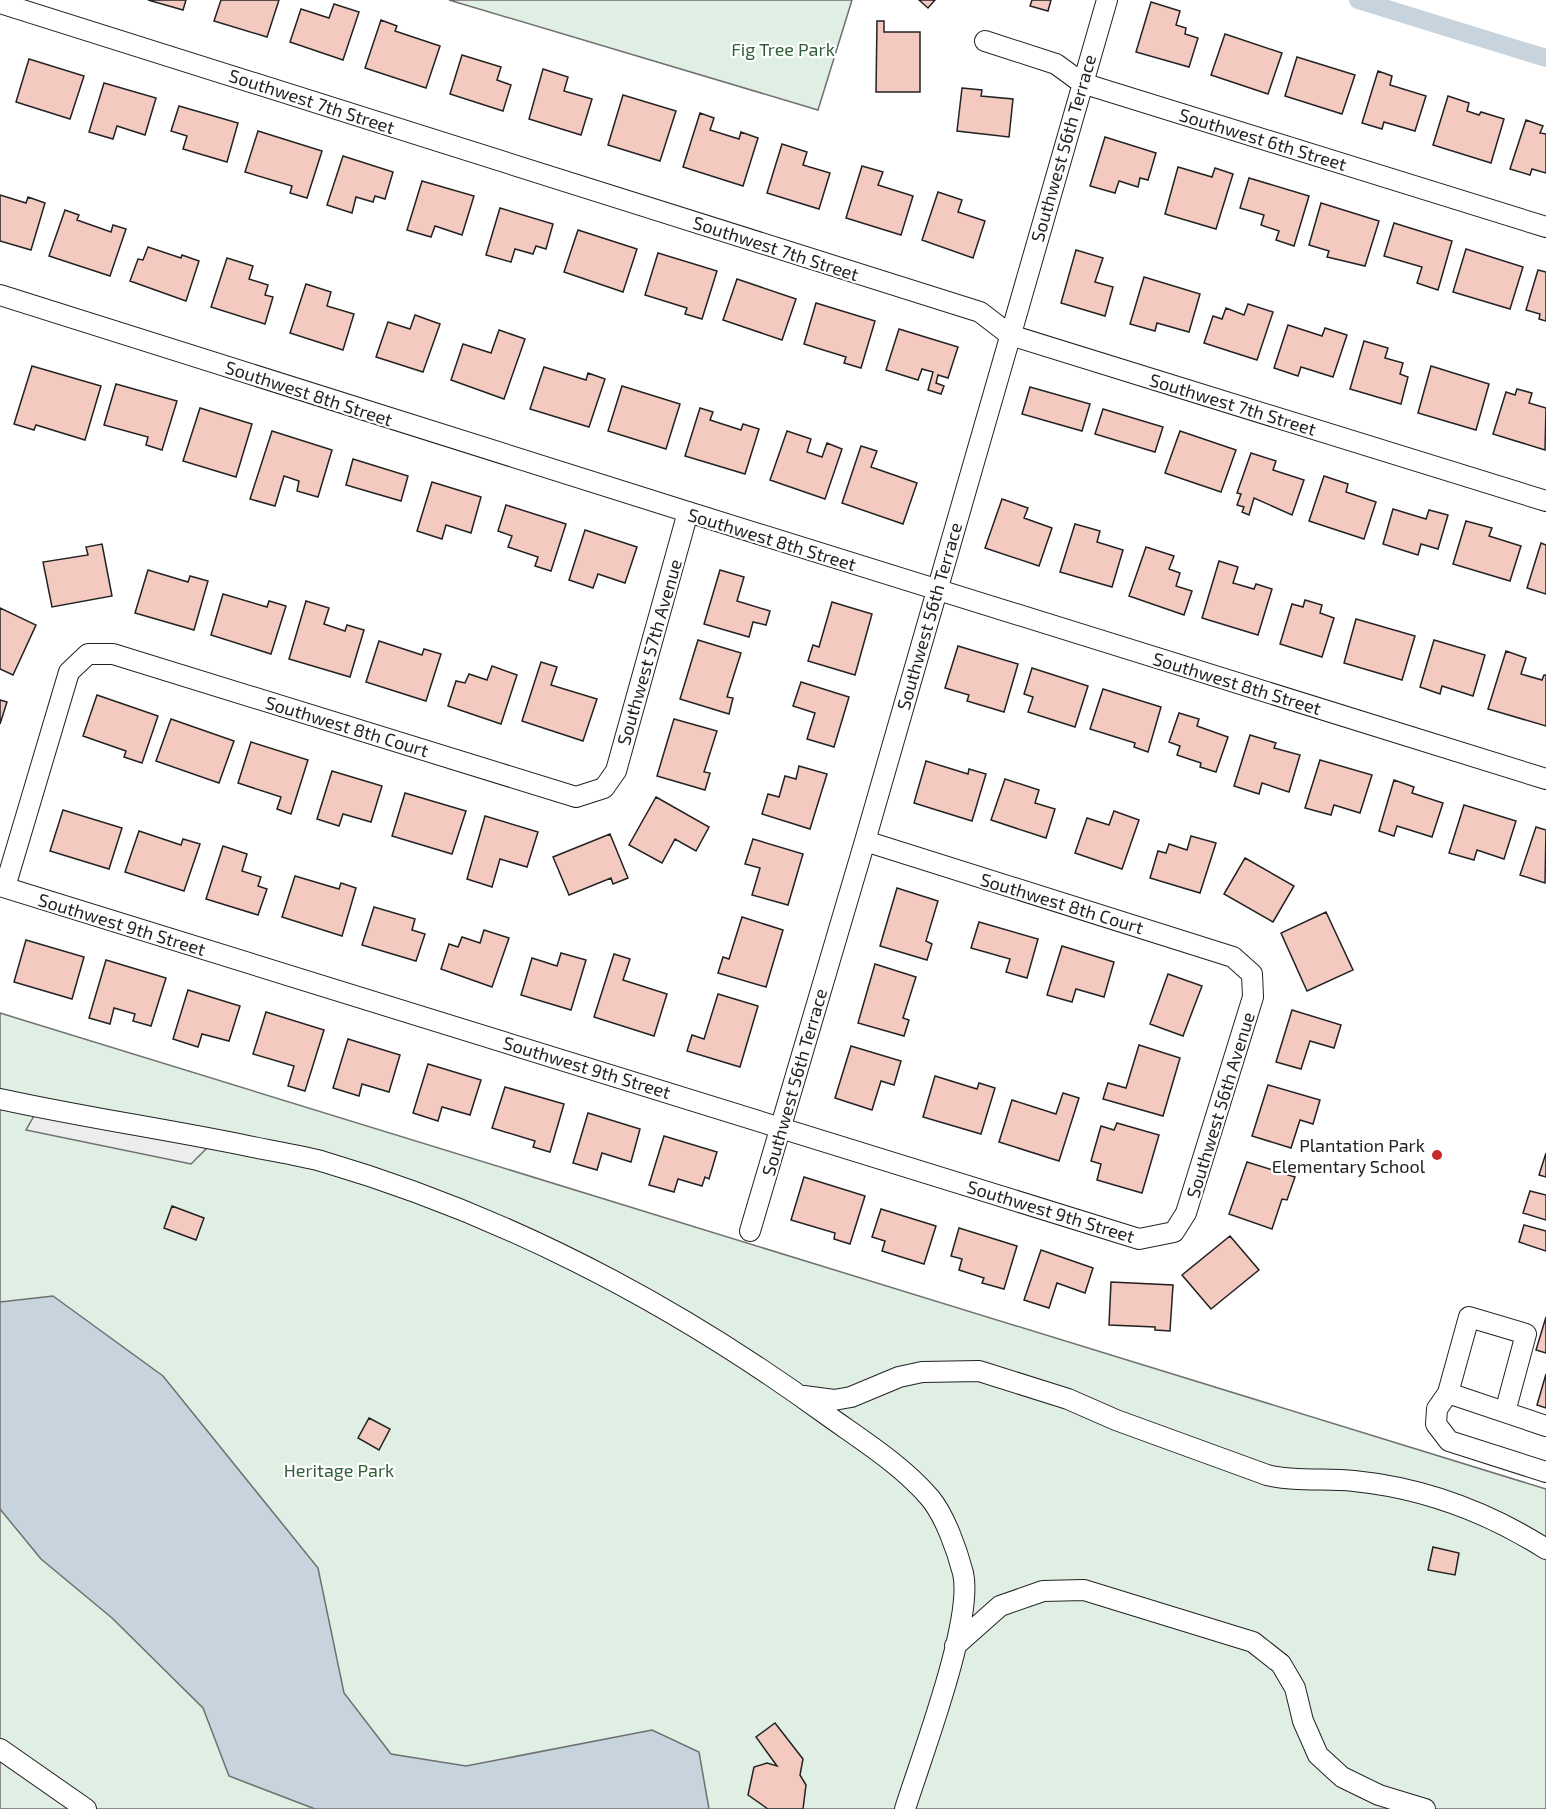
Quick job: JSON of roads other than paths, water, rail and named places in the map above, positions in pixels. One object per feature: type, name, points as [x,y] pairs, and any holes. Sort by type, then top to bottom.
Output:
[{"type":"street","name":"Southwest 56th Terrace","points":[[750,1231],[865,841],[1107,0]]},
{"type":"street","name":"Southwest 7th Street","points":[[0,3],[980,312],[1010,335],[1546,501]]},
{"type":"street","name":"Southwest 6th Street","points":[[985,41],[1056,64],[1082,83],[1546,228]]},
{"type":"street","name":"Southwest 8th Street","points":[[0,295],[688,513],[1546,779]]},
{"type":"street","name":"Southwest 57th Avenue","points":[[604,788],[616,771],[688,513]]},
{"type":"street","name":"Southwest 8th Court","points":[[2,887],[69,672],[88,654],[113,654],[576,797],[604,788]]},
{"type":"street","name":"Southwest 8th Court","points":[[865,841],[1233,957],[1252,974]]},
{"type":"street","name":"Southwest 9th Street","points":[[2,887],[1139,1239],[1174,1232]]},
{"type":"street","name":"Southwest 56th Avenue","points":[[1174,1232],[1186,1213],[1253,997],[1252,974]]},
{"type":"street","points":[[0,1099],[318,1161],[453,1207],[592,1268],[792,1390],[903,1471],[932,1500],[964,1575],[963,1611],[955,1646],[904,1809]]},
{"type":"street","points":[[1505,1412],[1526,1334],[1469,1317],[1448,1393],[1437,1410],[1436,1424],[1449,1441],[1546,1472]]},
{"type":"street","points":[[792,1390],[809,1398],[834,1400],[851,1397],[899,1377],[922,1372],[979,1371],[1068,1399],[1116,1420],[1267,1475],[1285,1479],[1352,1481],[1414,1489],[1469,1507],[1546,1549]]},
{"type":"street","points":[[1448,1393],[1546,1426]]},
{"type":"street","points":[[955,1646],[1000,1606],[1043,1591],[1074,1590],[1084,1590],[1253,1642],[1281,1664],[1294,1688],[1303,1720],[1318,1755],[1342,1777],[1379,1795],[1425,1809]]},
{"type":"street","points":[[0,1749],[86,1809]]},
{"type":"waterway","points":[[1358,0],[1546,58]]},
{"type":"place","name":"Plantation Park Elementary School","points":[[1437,1155]]},
{"type":"park label","name":"Fig Tree Park","points":[[783,49]]},
{"type":"park label","name":"Heritage Park","points":[[339,1470]]}]
